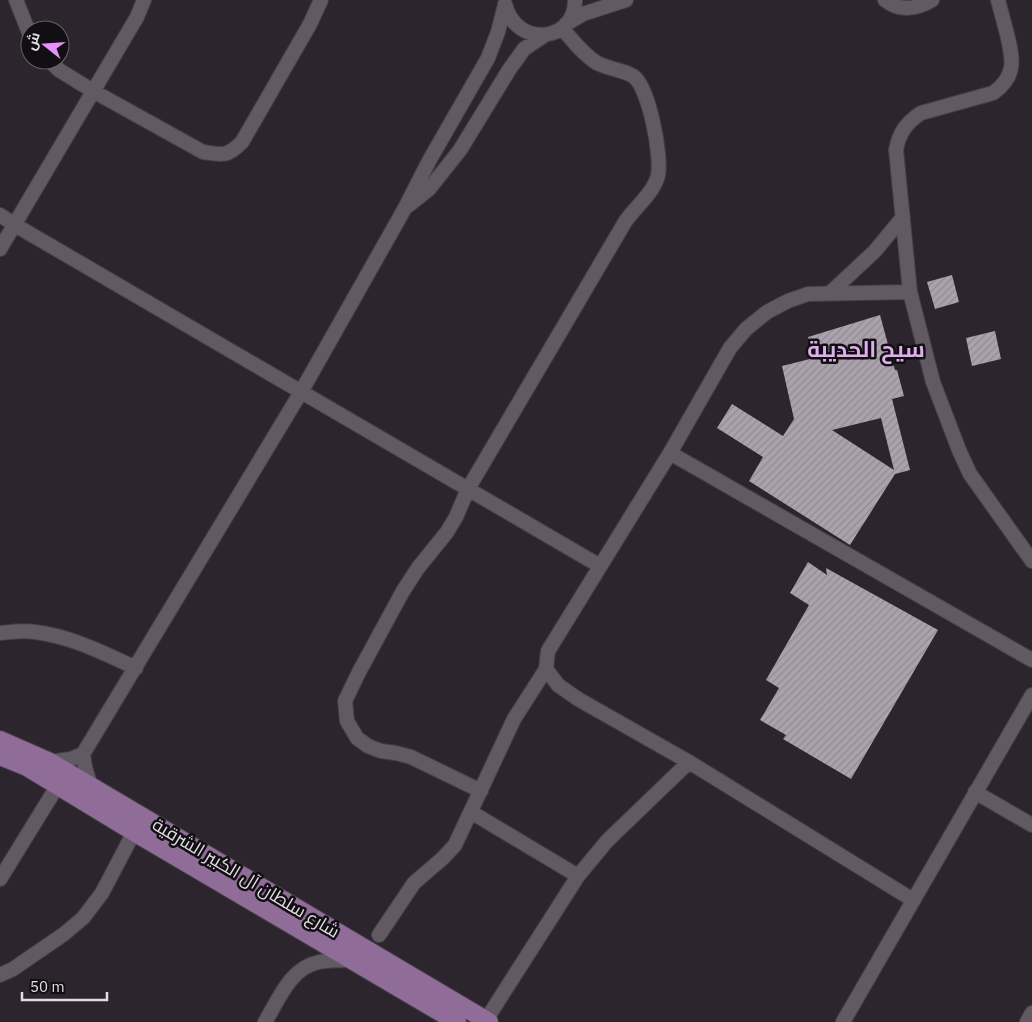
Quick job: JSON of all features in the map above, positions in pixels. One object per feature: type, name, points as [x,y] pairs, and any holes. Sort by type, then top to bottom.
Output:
[{"type":"main road","name":"شارع سلطان آل الكبير الشرقية","points":[[0,740],[50,762],[487,1021]]},
{"type":"main road","name":"شارع سلطان آل الكبير الشرقية","points":[[0,756],[27,767],[58,785],[134,832],[457,1022]]},
{"type":"street","points":[[16,0],[24,20]]},
{"type":"street","points":[[0,250],[137,17],[144,0]]},
{"type":"street","points":[[59,70],[202,152],[221,155],[232,152],[242,142],[310,24],[320,0]]},
{"type":"street","points":[[564,26],[572,15],[575,0]]},
{"type":"street","points":[[405,208],[429,189],[460,150],[524,49],[582,14],[626,0]]},
{"type":"street","points":[[885,0],[900,7],[911,8],[922,6],[932,0]]},
{"type":"street","points":[[998,0],[1013,61],[1008,80],[993,93],[921,114],[911,120],[898,139],[896,150],[910,292],[933,382],[970,474],[1032,560]]},
{"type":"street","points":[[505,3],[512,20],[523,31],[534,35],[545,35]]},
{"type":"street","points":[[50,762],[71,759],[83,754],[136,668],[300,392],[405,208],[429,161],[488,58],[498,32],[505,3]]},
{"type":"street","points":[[481,791],[411,757],[381,751],[368,746],[357,738],[347,721],[345,701],[404,591],[422,563],[452,525],[468,489],[625,222],[651,189],[658,175],[658,148],[648,105],[639,82],[633,76],[603,65],[590,57],[564,26]]},
{"type":"street","points":[[0,214],[15,225],[600,566]]},
{"type":"street","points":[[830,293],[875,251],[904,217]]},
{"type":"street","points":[[379,935],[414,882],[444,858],[455,845],[514,719],[546,670],[548,651],[670,452],[730,348],[746,329],[767,312],[788,301],[808,294],[910,292]]},
{"type":"street","points":[[670,452],[1032,660]]},
{"type":"street","points":[[0,632],[32,631],[48,634],[92,648],[136,668]]},
{"type":"street","points":[[546,670],[558,685],[578,699],[689,762],[913,900]]},
{"type":"street","points":[[843,1022],[974,792],[1032,695]]},
{"type":"street","points":[[83,754],[91,786]]},
{"type":"street","points":[[487,1021],[578,876],[607,841],[689,762]]},
{"type":"street","points":[[0,879],[58,785]]},
{"type":"street","points":[[974,792],[1032,826]]},
{"type":"street","points":[[471,812],[578,876]]},
{"type":"street","points":[[0,975],[13,969],[64,934],[83,918],[102,893],[134,832]]},
{"type":"street","points":[[265,1022],[286,986],[297,972],[320,961],[351,960]]},
{"type":"street","points":[[1027,1022],[1032,1013]]},
{"type":"building","points":[[952,275],[959,302],[935,309],[927,282]]},
{"type":"building","points":[[880,315],[904,396],[892,399],[910,470],[895,474],[850,545],[749,481],[763,457],[717,428],[732,404],[783,436],[794,419],[782,366],[814,358],[808,337]],"holes":[[[881,418],[894,470],[832,430]]]},
{"type":"building","points":[[995,331],[1001,359],[972,366],[966,338]]},
{"type":"building","points":[[808,562],[827,575],[826,568],[938,630],[851,779],[783,739],[786,735],[760,720],[779,688],[766,680],[809,605],[790,593]]},
{"type":"district","name":"سيح الحديبة","points":[[866,349]]}]
